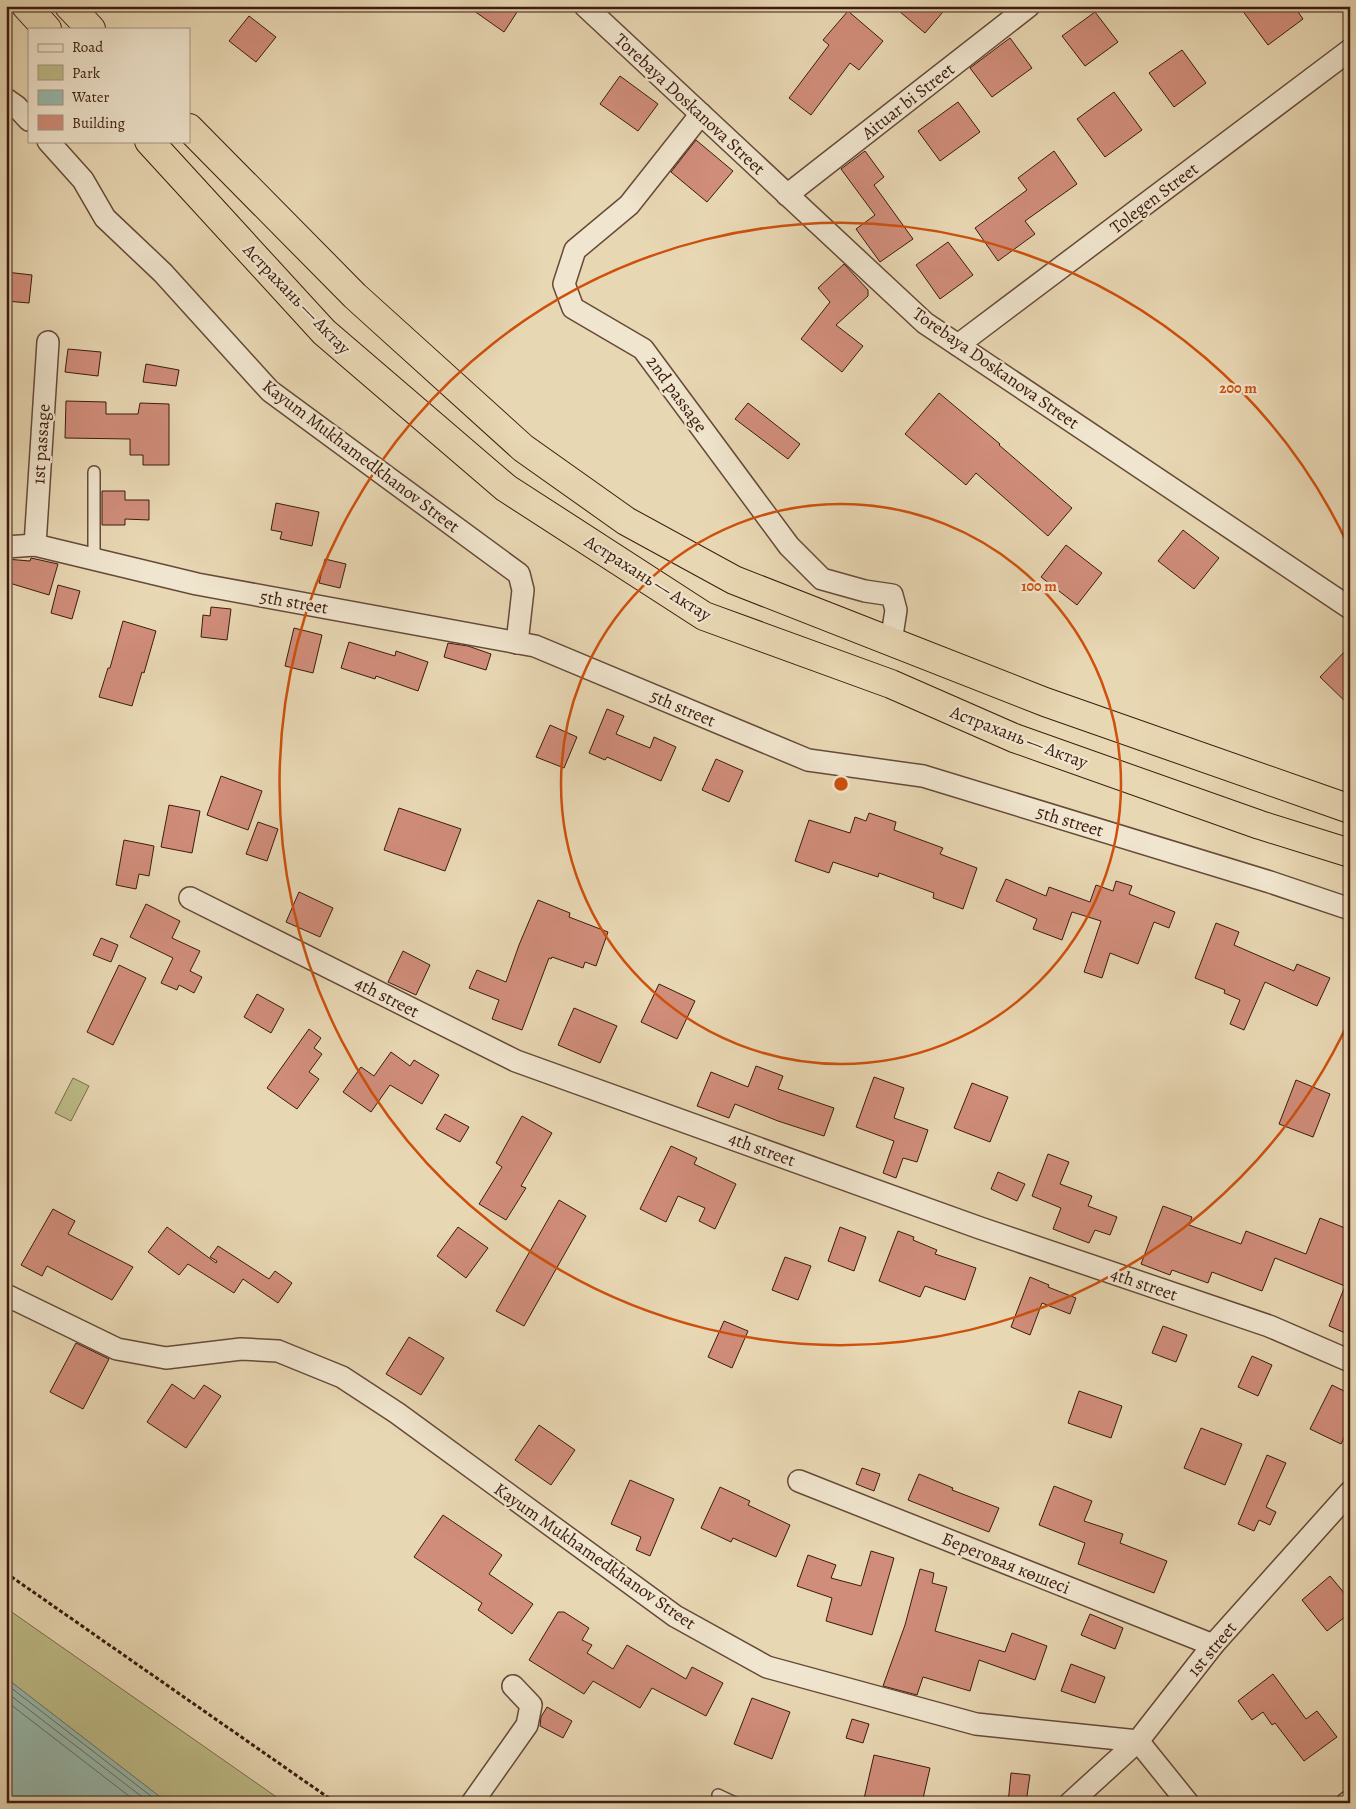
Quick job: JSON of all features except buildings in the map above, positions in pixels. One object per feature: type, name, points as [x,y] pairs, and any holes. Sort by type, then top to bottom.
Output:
[{"type":"highway","points":[[26,6],[45,28]]},
{"type":"highway","name":"Астрахань — Актау","points":[[190,129],[355,296],[523,448],[626,521],[734,580],[1045,702],[1350,810]]},
{"type":"highway","name":"Астрахань — Актау","points":[[150,142],[324,332],[455,445],[506,488],[704,616],[891,684],[1014,738],[1251,822],[1350,853]]},
{"type":"street","name":"Torebaya Doskanova Street","points":[[585,6],[925,323],[1350,608]]},
{"type":"street","name":"Aituar bi Street","points":[[787,195],[1029,6]]},
{"type":"street","name":"Tolegen Street","points":[[958,345],[1350,50]]},
{"type":"street","points":[[6,99],[16,106],[28,119]]},
{"type":"street","name":"2nd passage","points":[[701,114],[628,205],[575,250],[564,284],[573,308],[643,349],[789,546],[822,579],[865,591],[892,595],[896,610],[891,642]]},
{"type":"street","name":"Kayum Mukhamedkhanov Street","points":[[49,142],[83,180],[105,218],[163,273],[270,391],[519,574],[523,590],[517,643]]},
{"type":"street","name":"1st passage","points":[[35,545],[48,342]]},
{"type":"street","name":"5th street","points":[[6,547],[35,545],[197,584],[535,646],[808,760],[924,776],[1270,882],[1350,910]]},
{"type":"street","name":"4th street","points":[[190,898],[516,1061],[980,1228],[1269,1326],[1350,1361]]},
{"type":"street","name":"Kayum Mukhamedkhanov Street","points":[[6,1295],[117,1349],[166,1358],[242,1349],[278,1351],[342,1378],[397,1413],[675,1616],[766,1667],[976,1724],[1138,1741]]},
{"type":"street","name":"Береговая көшесі","points":[[799,1481],[1213,1646]]},
{"type":"street","name":"1st street","points":[[1070,1803],[1138,1741],[1213,1646],[1350,1492]]},
{"type":"street","points":[[472,1803],[527,1725],[531,1705],[513,1686]]},
{"type":"street","points":[[1138,1741],[1188,1803]]},
{"type":"lane","points":[[94,472],[94,559]]},
{"type":"lane","points":[[718,1795],[736,1803]]},
{"type":"path","points":[[6,1573],[336,1803]]},
{"type":"green space","points":[[73,1078],[89,1086],[71,1121],[55,1113]]},
{"type":"green space","points":[[6,1608],[285,1803],[168,1803],[6,1678]]},
{"type":"water","points":[[6,1678],[168,1803],[6,1803]]}]
